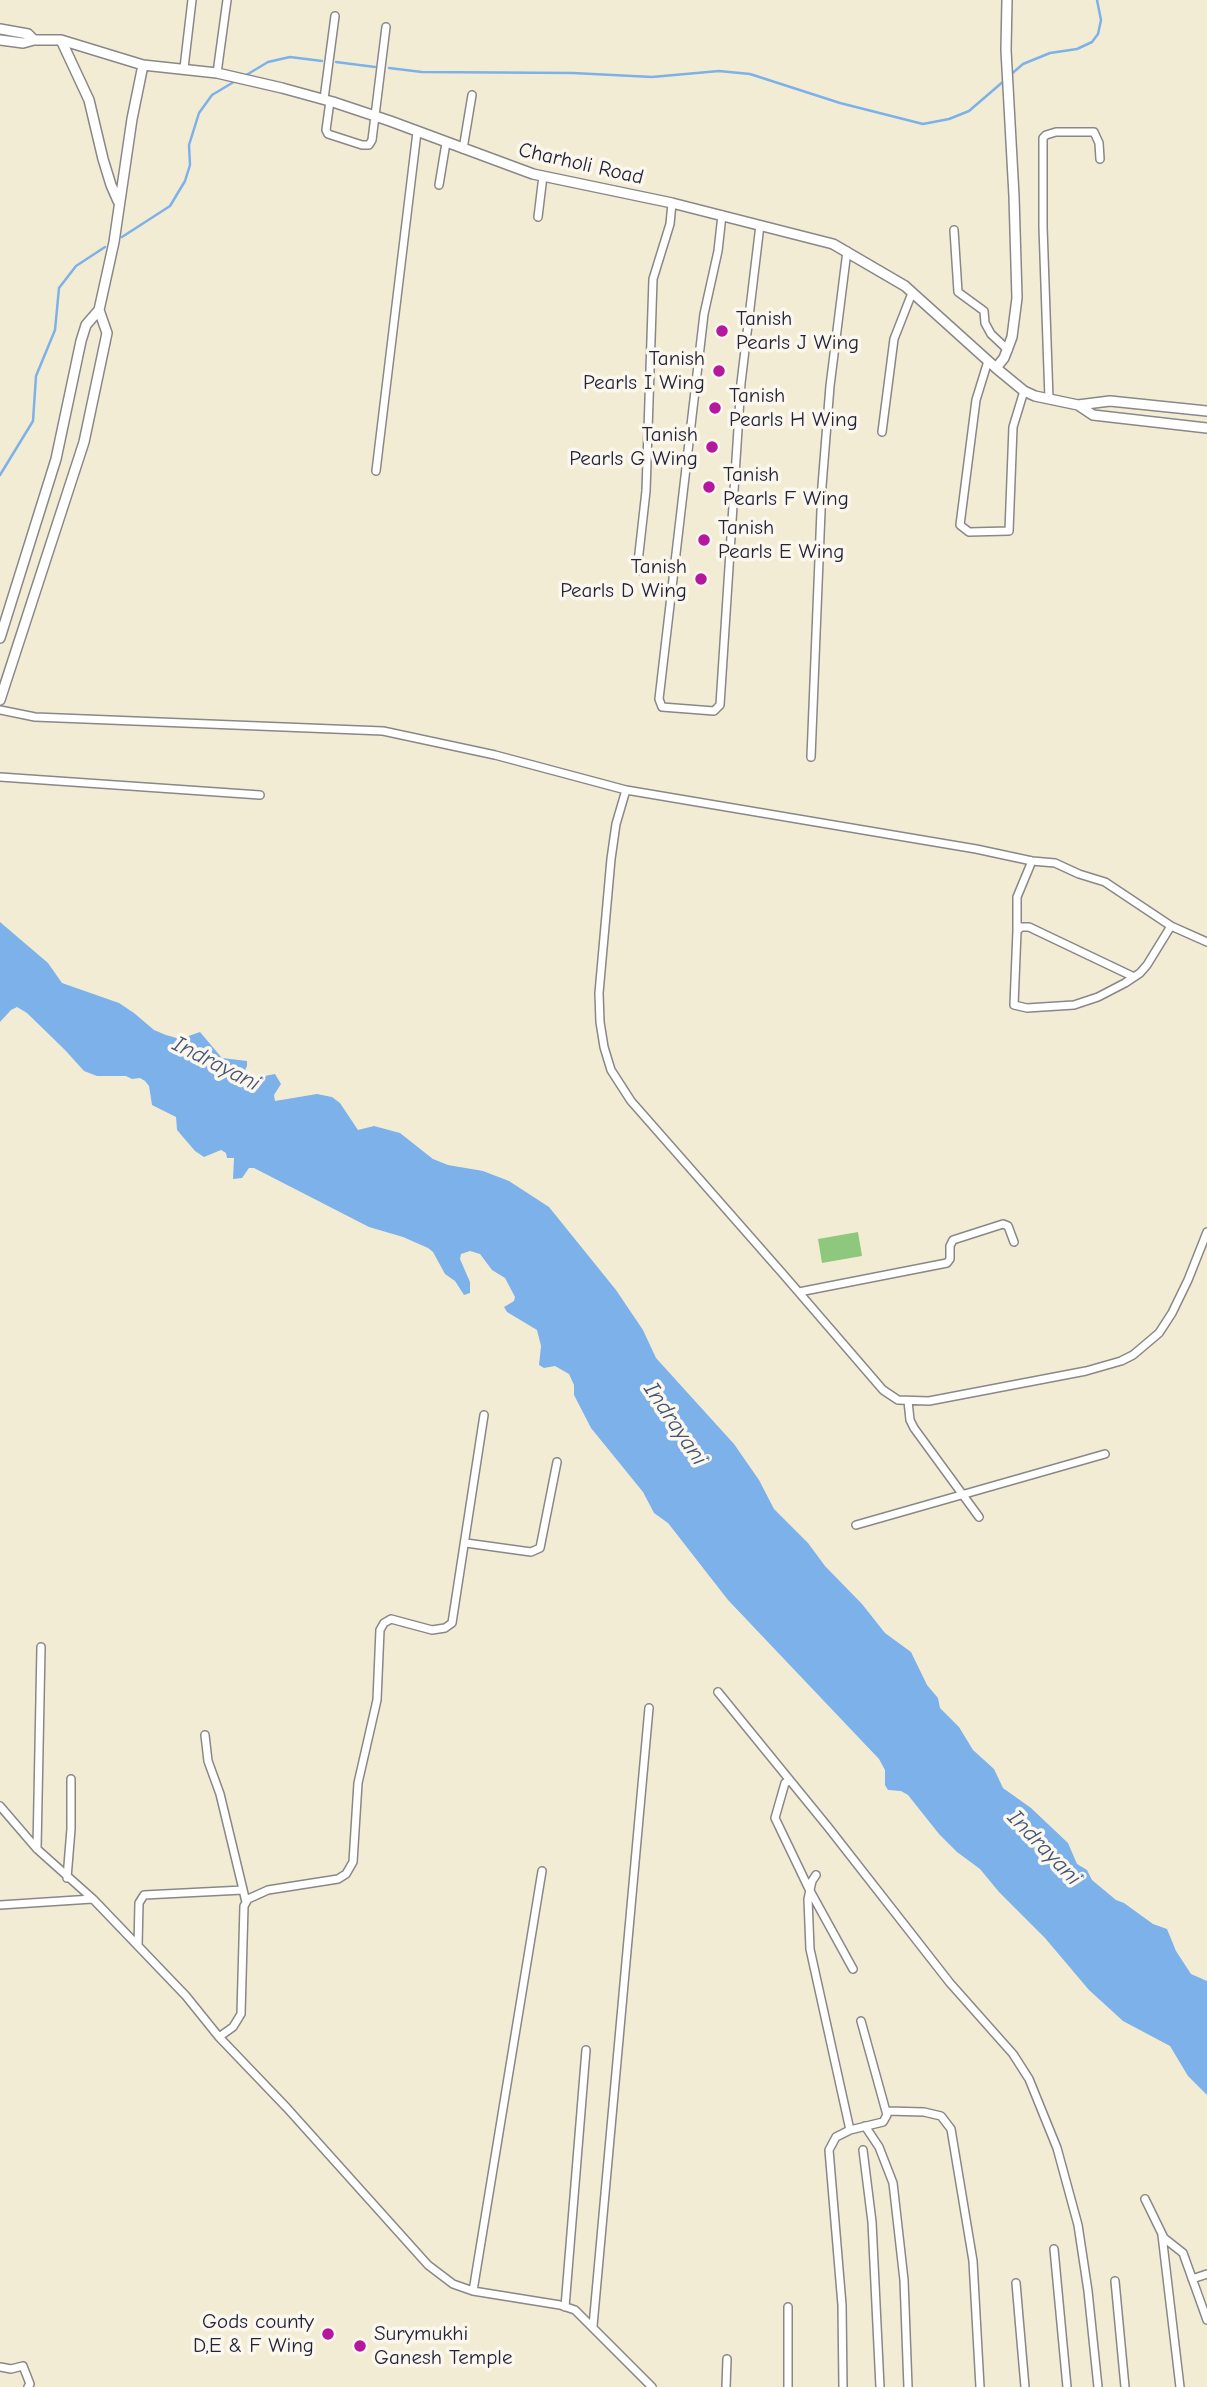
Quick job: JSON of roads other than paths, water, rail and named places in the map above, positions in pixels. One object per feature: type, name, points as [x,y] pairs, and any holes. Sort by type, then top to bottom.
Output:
[{"type":"street","points":[[184,68],[192,0]]},
{"type":"street","points":[[217,73],[227,0]]},
{"type":"street","points":[[996,368],[1007,350],[1014,327],[1017,298],[1007,68],[1007,0]]},
{"type":"street","points":[[335,16],[326,130],[332,136],[369,145],[372,140],[386,27]]},
{"type":"street","name":"Charholi Road","points":[[0,29],[28,34],[34,40]]},
{"type":"street","name":"Charholi Road","points":[[0,40],[23,43],[34,40],[61,40],[144,65],[233,76],[327,100],[542,176],[672,203],[833,244],[912,293],[1024,391],[1078,405],[1110,401],[1207,411]]},
{"type":"street","points":[[61,40],[89,100],[107,172],[119,203]]},
{"type":"street","points":[[0,700],[85,442],[107,333],[99,310],[144,65]]},
{"type":"street","points":[[464,149],[472,94]]},
{"type":"street","points":[[376,471],[417,132]]},
{"type":"street","points":[[1049,399],[1042,227],[1043,138],[1056,132],[1094,132],[1099,143],[1100,159]]},
{"type":"street","points":[[439,185],[446,143]]},
{"type":"street","points":[[538,217],[542,176]]},
{"type":"street","points":[[637,571],[646,491],[653,279],[670,223],[672,203]]},
{"type":"street","points":[[722,215],[718,251],[702,328],[659,699],[662,707],[714,711],[720,705],[741,383],[760,225]]},
{"type":"street","points":[[954,230],[958,292],[984,311],[985,323],[991,334],[1007,350]]},
{"type":"street","points":[[811,757],[822,486],[830,386],[847,251]]},
{"type":"street","points":[[882,432],[894,339],[912,293]]},
{"type":"street","points":[[0,638],[3,617],[56,459],[83,333],[86,325],[99,310]]},
{"type":"street","points":[[988,361],[976,400],[960,525],[969,532],[1009,531],[1013,427],[1024,391]]},
{"type":"street","name":"Charholi Road","points":[[1078,405],[1093,415],[1207,428]]},
{"type":"street","points":[[0,710],[35,717],[383,731],[495,755],[626,790],[1055,863],[1105,882],[1171,926],[1207,943]]},
{"type":"street","points":[[0,777],[260,795]]},
{"type":"street","points":[[626,790],[616,824],[611,859],[599,993],[600,1022],[611,1070],[631,1101],[883,1390],[898,1400],[929,1401],[1104,1368],[1133,1355],[1159,1332],[1172,1313],[1207,1231]]},
{"type":"street","points":[[1032,861],[1017,898],[1014,1005],[1041,1009],[1074,1005],[1098,997],[1133,977],[1147,965],[1171,926]]},
{"type":"street","points":[[1017,931],[1021,927],[1029,928],[1133,977]]},
{"type":"street","points":[[799,1292],[947,1263],[953,1240],[1003,1224],[1008,1226],[1014,1242]]},
{"type":"street","points":[[908,1401],[910,1420],[914,1428],[979,1517]]},
{"type":"street","points":[[246,1902],[252,1896],[268,1890],[338,1879],[350,1868],[354,1856],[358,1783],[377,1700],[380,1630],[384,1623],[391,1619],[432,1630],[449,1627],[455,1616],[484,1415]]},
{"type":"street","points":[[856,1525],[1105,1454]]},
{"type":"street","points":[[466,1543],[531,1552],[540,1548],[557,1462]]},
{"type":"street","points":[[37,1849],[41,1647]]},
{"type":"street","points":[[718,1692],[950,1983],[1013,2054],[1029,2079],[1057,2148],[1079,2225],[1098,2387]]},
{"type":"street","points":[[593,2326],[649,1708]]},
{"type":"street","points":[[205,1735],[208,1761],[220,1794],[246,1902],[240,2014],[233,2027],[219,2037]]},
{"type":"street","points":[[67,1878],[71,1779]]},
{"type":"street","points":[[789,1781],[785,1783],[775,1818],[809,1889],[853,1969]]},
{"type":"street","points":[[0,1806],[37,1849],[93,1899],[186,1996],[219,2037],[287,2108],[428,2265],[453,2284],[473,2291],[575,2310],[652,2387]]},
{"type":"street","points":[[473,2291],[542,1871]]},
{"type":"street","points":[[817,1875],[809,1889],[807,1915],[810,1949],[850,2130]]},
{"type":"street","points":[[138,1946],[139,1903],[144,1895],[243,1890]]},
{"type":"street","points":[[0,1905],[93,1899]]},
{"type":"street","points":[[844,2387],[842,2305],[828,2158],[831,2142],[836,2137],[850,2130],[883,2122],[887,2111],[861,2021]]},
{"type":"street","points":[[565,2307],[586,2050]]},
{"type":"street","points":[[887,2111],[924,2112],[941,2116],[951,2129],[973,2261],[980,2387]]},
{"type":"street","points":[[865,2126],[879,2147],[893,2183],[904,2280],[908,2387]]},
{"type":"street","points":[[863,2150],[872,2222],[880,2387]]},
{"type":"street","points":[[1145,2199],[1162,2235],[1180,2387]]},
{"type":"street","points":[[1162,2235],[1183,2253],[1207,2320]]},
{"type":"street","points":[[1054,2249],[1067,2387]]},
{"type":"street","points":[[1192,2279],[1207,2274]]},
{"type":"street","points":[[1115,2281],[1125,2387]]},
{"type":"street","points":[[1016,2283],[1025,2387]]},
{"type":"street","points":[[788,2307],[788,2387]]},
{"type":"street","points":[[726,2387],[727,2359]]},
{"type":"street","points":[[0,2367],[11,2369],[23,2366],[30,2384],[28,2387]]},
{"type":"water","name":"Indrayani","points":[[0,922],[48,963],[62,983],[119,1003],[154,1030],[166,1035],[180,1039],[200,1032],[222,1058],[247,1061],[242,1076],[244,1080],[275,1074],[281,1084],[274,1095],[275,1101],[317,1094],[332,1097],[340,1103],[358,1130],[374,1126],[400,1133],[433,1159],[448,1165],[483,1171],[509,1181],[549,1207],[616,1290],[643,1330],[656,1358],[734,1444],[759,1480],[774,1509],[808,1543],[885,1633],[911,1652],[927,1685],[938,1698],[940,1708],[959,1727],[973,1750],[994,1769],[1003,1788],[1031,1808],[1068,1843],[1077,1864],[1087,1870],[1092,1880],[1116,1900],[1153,1924],[1167,1929],[1176,1951],[1191,1974],[1207,1981],[1207,2095],[1188,2076],[1170,2046],[1123,2021],[1089,1990],[1045,1938],[980,1869],[939,1834],[908,1795],[901,1791],[888,1790],[885,1785],[885,1770],[879,1759],[728,1600],[668,1523],[654,1513],[643,1492],[591,1428],[574,1395],[574,1385],[569,1374],[555,1366],[544,1368],[539,1365],[541,1346],[537,1330],[507,1312],[504,1307],[514,1301],[515,1297],[505,1278],[492,1270],[480,1254],[470,1251],[461,1254],[460,1259],[470,1282],[470,1293],[464,1295],[455,1281],[445,1274],[428,1248],[369,1227],[254,1168],[249,1168],[242,1178],[233,1179],[234,1158],[227,1158],[226,1153],[221,1150],[204,1157],[195,1151],[177,1130],[176,1117],[152,1105],[149,1086],[145,1081],[126,1076],[97,1076],[84,1071],[27,1013],[17,1007],[0,1022]]},
{"type":"waterway","points":[[1009,76],[1023,64],[1050,53],[1077,49],[1092,42],[1098,34],[1101,20],[1097,0]]},
{"type":"waterway","points":[[243,77],[268,62],[290,57],[322,61]]},
{"type":"waterway","points":[[336,62],[375,67]]},
{"type":"waterway","points":[[389,68],[422,72],[573,73],[652,77],[719,71],[750,74],[840,103],[923,124],[949,119],[969,111],[1005,80]]},
{"type":"waterway","points":[[122,237],[170,206],[185,181],[190,165],[189,145],[199,113],[212,95],[237,80]]},
{"type":"waterway","points":[[0,475],[33,421],[36,376],[55,330],[59,288],[76,266],[105,247]]},
{"type":"place","name":"Tanish Pearls J Wing","points":[[722,331]]},
{"type":"place","name":"Tanish Pearls I Wing","points":[[719,371]]},
{"type":"place","name":"Tanish Pearls H Wing","points":[[715,408]]},
{"type":"place","name":"Tanish Pearls G Wing","points":[[712,447]]},
{"type":"place","name":"Tanish Pearls F Wing","points":[[709,487]]},
{"type":"place","name":"Tanish Pearls E Wing","points":[[704,540]]},
{"type":"place","name":"Tanish Pearls D Wing","points":[[701,579]]},
{"type":"place","name":"Gods county D,E & F Wing","points":[[328,2334]]},
{"type":"place","name":"Surymukhi Ganesh Temple","points":[[360,2346]]}]
